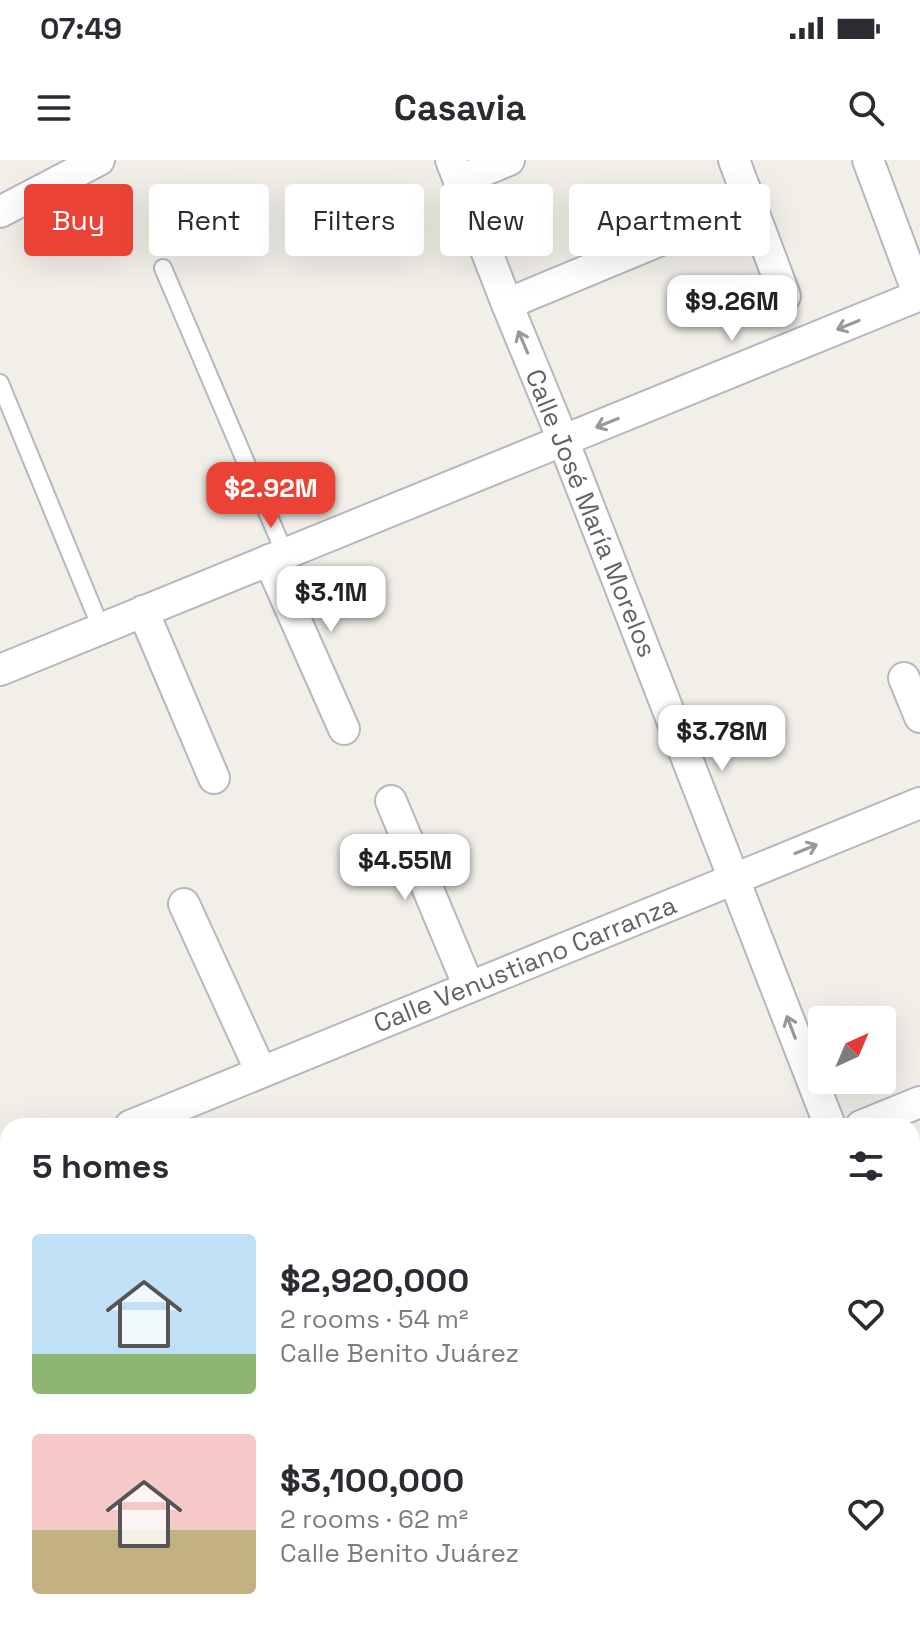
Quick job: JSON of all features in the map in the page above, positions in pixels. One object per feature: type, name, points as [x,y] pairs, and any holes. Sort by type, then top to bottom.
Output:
[{"type":"street","points":[[0,212],[99,160]]},
{"type":"street","points":[[455,171],[509,160]]},
{"type":"street","points":[[734,160],[743,184]]},
{"type":"street","points":[[0,670],[920,296],[868,160]]},
{"type":"street","name":"Calle José María Morelos","points":[[455,171],[827,1118]]},
{"type":"street","points":[[507,304],[622,256]]},
{"type":"street","points":[[770,256],[785,296]]},
{"type":"street","points":[[277,557],[344,729]]},
{"type":"street","points":[[143,611],[214,778]]},
{"type":"street","points":[[904,678],[920,717]]},
{"type":"street","points":[[391,801],[469,987]]},
{"type":"street","name":"Calle Venustiano Carranza","points":[[168,1118],[261,1072],[920,803]]},
{"type":"street","points":[[184,904],[261,1072]]},
{"type":"street","points":[[881,1118],[920,1102]]},
{"type":"lane","points":[[163,268],[277,557]]},
{"type":"lane","points":[[0,383],[101,628]]}]
